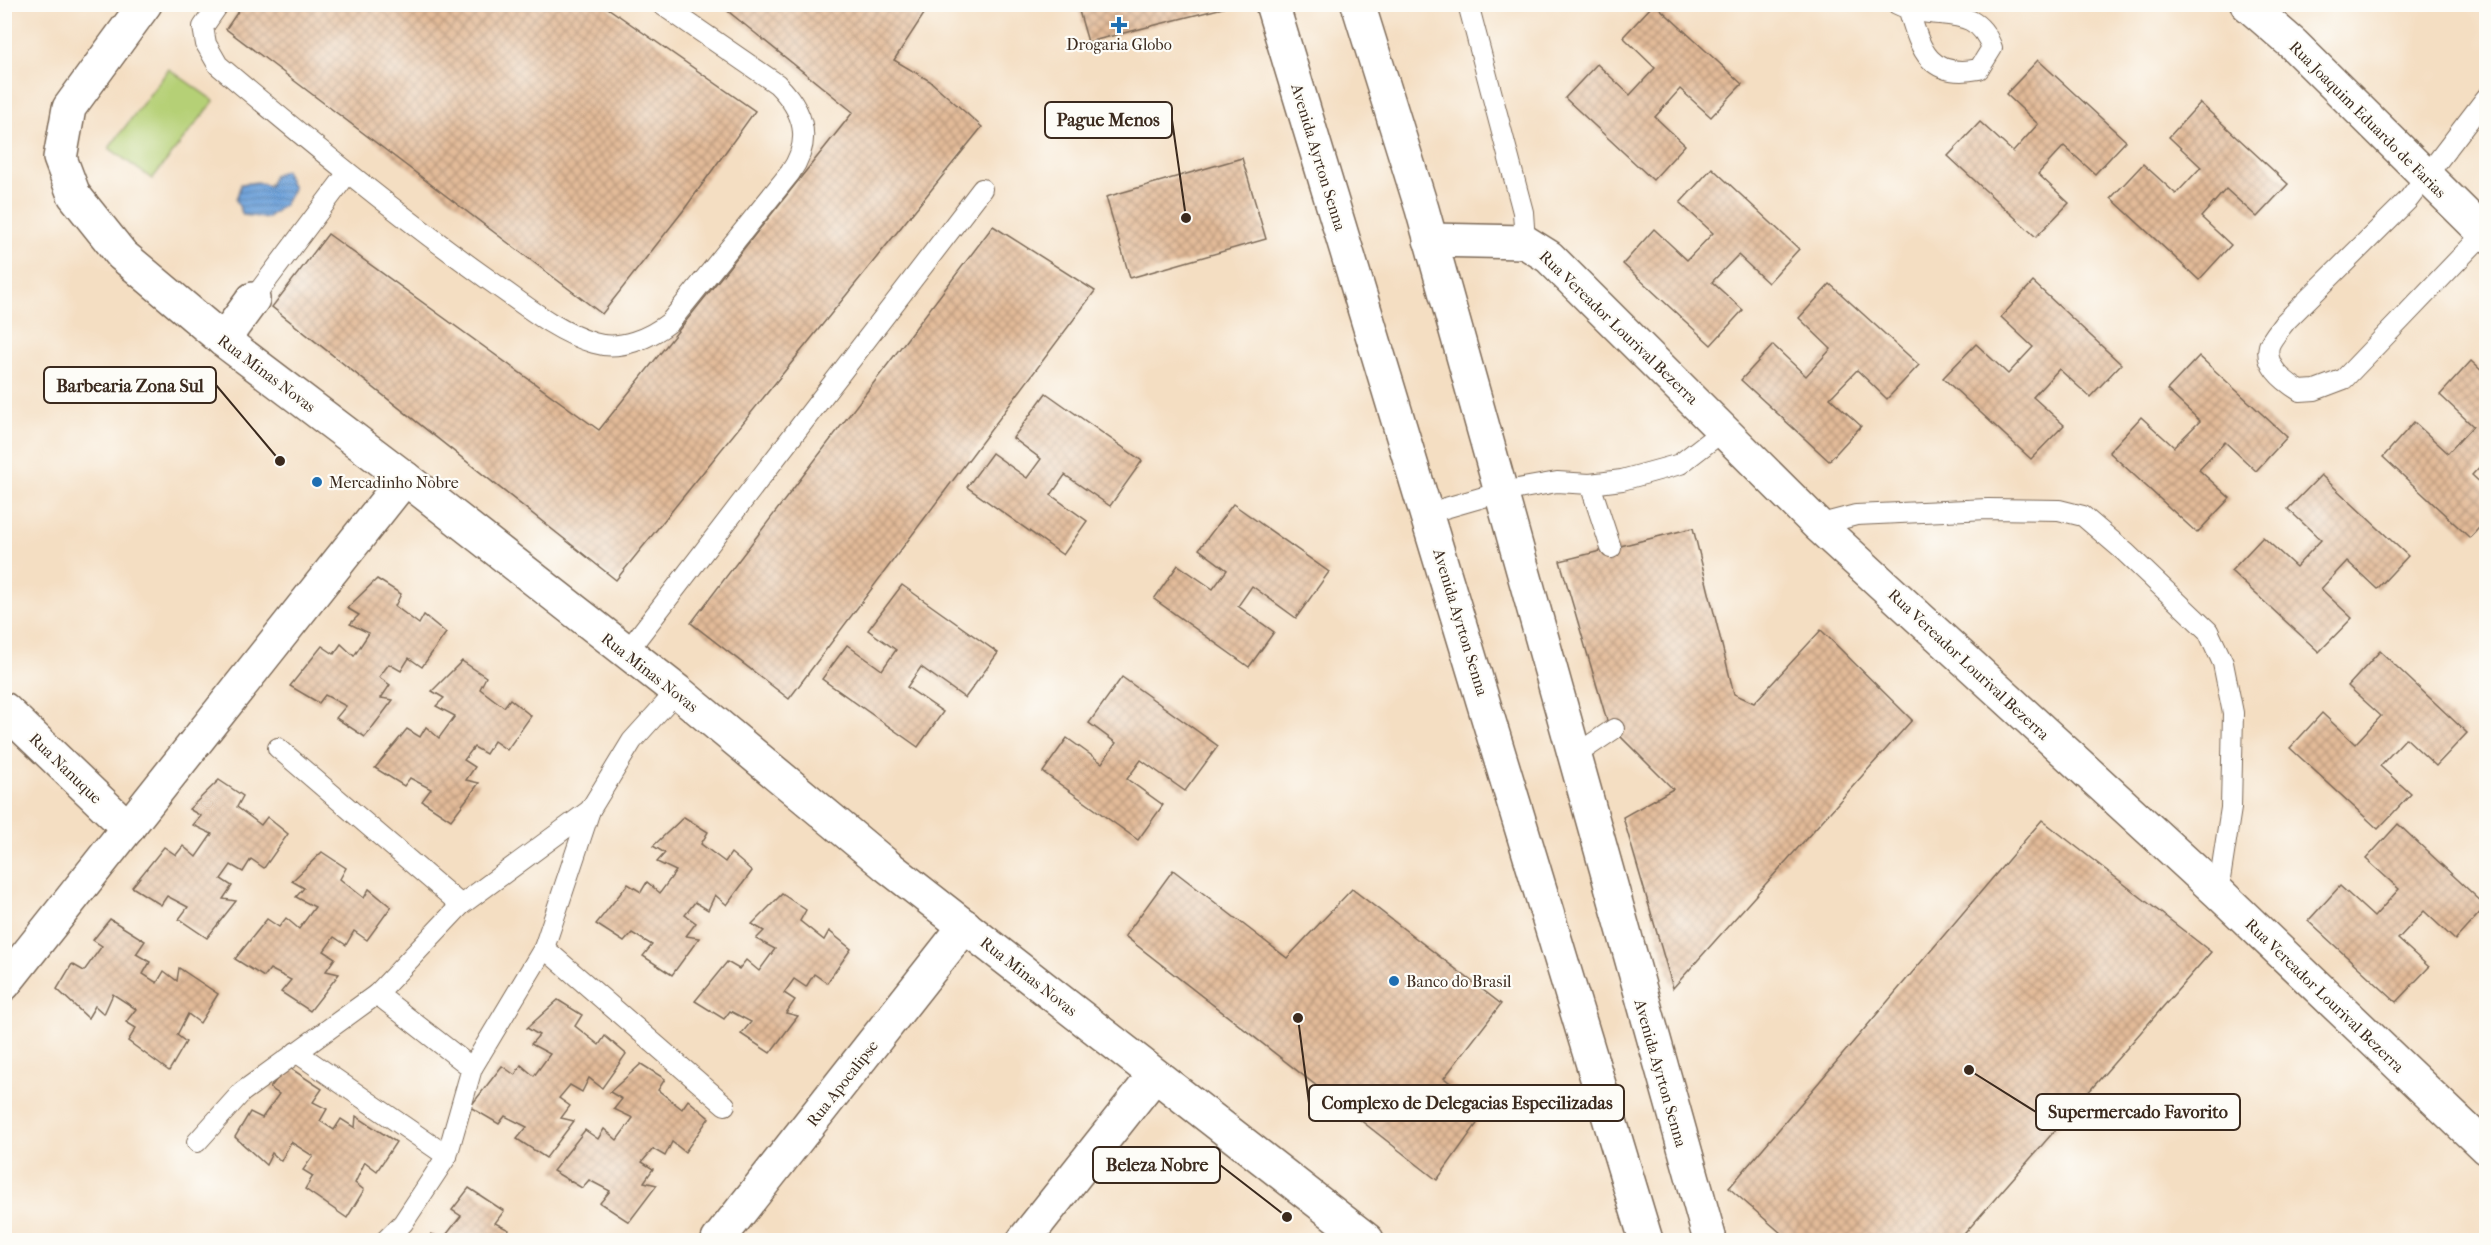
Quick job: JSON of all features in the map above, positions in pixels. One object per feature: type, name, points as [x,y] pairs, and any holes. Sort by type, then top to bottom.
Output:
[{"type":"street","name":"Rua Minas Novas","points":[[146,4],[69,108],[60,158],[74,195],[122,255],[223,340],[405,478],[677,692],[886,864],[1357,1238]]},
{"type":"street","name":"Avenida Ayrton Senna","points":[[1272,4],[1428,513],[1646,1240]]},
{"type":"street","name":"Avenida Ayrton Senna","points":[[1358,4],[1430,240],[1710,1240]]},
{"type":"street","name":"Rua Joaquim Eduardo de Farias","points":[[2247,4],[2293,44],[2426,179],[2485,234]]},
{"type":"street","name":"Rua Vereador Lourival Bezerra","points":[[1430,240],[1525,242],[1549,257],[1818,525],[2218,892],[2487,1148]]},
{"type":"street","points":[[223,340],[253,299]]},
{"type":"street","points":[[4,984],[405,478]]},
{"type":"street","name":"Rua Nanuque","points":[[4,709],[128,828]]},
{"type":"street","name":"Rua Apocalipse","points":[[718,1240],[965,926]]},
{"type":"street","points":[[1024,1240],[1154,1076]]},
{"type":"lane","points":[[219,4],[203,27],[206,44],[218,65],[347,174],[472,268],[571,335],[596,344],[617,345],[656,333],[670,322],[790,173],[800,159],[803,144],[801,118],[793,100],[777,84],[661,4]]},
{"type":"lane","points":[[1468,4],[1523,212],[1525,242]]},
{"type":"lane","points":[[2485,234],[2344,379],[2315,390],[2300,391],[2275,371],[2269,357],[2269,345],[2285,322],[2426,179],[2460,129],[2487,98]]},
{"type":"lane","points":[[253,299],[347,174]]},
{"type":"lane","points":[[626,653],[982,189]]},
{"type":"lane","points":[[1428,513],[1501,492],[1557,482],[1590,484],[1622,480],[1680,464],[1724,430]]},
{"type":"lane","points":[[1590,484],[1611,548]]},
{"type":"lane","points":[[1818,525],[1856,515],[1988,508],[2059,510],[2083,516],[2125,552],[2208,631],[2223,663],[2233,713],[2230,808],[2218,892]]},
{"type":"lane","points":[[386,1240],[403,1222],[447,1156],[472,1068],[544,948],[590,810],[632,741],[677,692]]},
{"type":"lane","points":[[1574,756],[1614,729]]},
{"type":"lane","points":[[278,748],[461,905]]},
{"type":"lane","points":[[197,1142],[242,1092],[377,994],[461,905],[590,810]]},
{"type":"lane","points":[[544,948],[724,1105]]},
{"type":"lane","points":[[377,994],[472,1068]]},
{"type":"lane","points":[[296,1052],[447,1156]]},
{"type":"green space","points":[[169,69],[214,101],[152,179],[109,148]]},
{"type":"water","points":[[285,170],[293,189],[284,205],[267,218],[243,215],[236,200],[241,184],[257,182],[269,186],[274,175]]},
{"type":"building","points":[[243,4],[602,4],[755,111],[683,211],[602,314],[226,29]]},
{"type":"building","points":[[719,4],[923,4],[928,8],[894,60],[930,81],[982,127],[616,580],[272,307],[328,234],[599,430],[853,112]]},
{"type":"building","name":"Drogaria Globo","points":[[1077,4],[1222,4],[1223,8],[1088,42]]},
{"type":"building","points":[[1653,5],[1656,5],[1742,84],[1711,117],[1680,89],[1655,117],[1685,145],[1653,180],[1565,98],[1597,64],[1630,95],[1655,68],[1623,37]]},
{"type":"building","points":[[2038,60],[2126,141],[2095,174],[2064,146],[2038,174],[2069,203],[2036,237],[1948,156],[1980,122],[2013,152],[2038,124],[2006,94]]},
{"type":"building","points":[[2200,103],[2288,184],[2257,217],[2226,189],[2201,217],[2231,245],[2199,280],[2111,198],[2143,164],[2176,194],[2201,167],[2169,137]]},
{"type":"building","points":[[1242,158],[1266,239],[1130,278],[1106,197]]},
{"type":"building","points":[[1712,168],[1799,249],[1768,283],[1738,255],[1712,282],[1743,310],[1711,345],[1623,264],[1654,229],[1687,260],[1713,233],[1680,203]]},
{"type":"building","points":[[993,226],[1095,291],[789,699],[691,623]]},
{"type":"building","points":[[2033,282],[2121,364],[2090,397],[2059,369],[2033,397],[2064,425],[2031,459],[1943,378],[1976,344],[2008,374],[2033,347],[2001,317]]},
{"type":"building","points":[[1830,284],[1919,365],[1887,399],[1857,370],[1830,398],[1861,426],[1829,461],[1741,380],[1773,345],[1806,376],[1831,349],[1799,318]]},
{"type":"building","points":[[2199,356],[2287,437],[2256,471],[2225,442],[2199,470],[2230,498],[2197,533],[2109,452],[2141,417],[2174,447],[2200,421],[2167,390]]},
{"type":"building","points":[[2471,361],[2486,375],[2486,460],[2472,475],[2486,488],[2486,520],[2470,538],[2383,457],[2414,422],[2448,453],[2473,426],[2440,395]]},
{"type":"building","points":[[1046,393],[1142,461],[1110,506],[1065,475],[1051,495],[1087,521],[1063,555],[967,487],[992,453],[1027,478],[1041,459],[1013,438]]},
{"type":"building","points":[[2321,475],[2408,556],[2377,589],[2347,561],[2321,589],[2352,618],[2319,652],[2231,571],[2263,537],[2296,567],[2321,540],[2288,509]]},
{"type":"building","points":[[1233,504],[1329,572],[1296,618],[1252,586],[1238,606],[1274,632],[1249,667],[1154,599],[1178,565],[1213,589],[1227,570],[1199,549]]},
{"type":"building","points":[[1693,528],[1734,694],[1754,703],[1821,630],[1912,720],[1673,988],[1623,817],[1673,789],[1608,724],[1560,561]]},
{"type":"building","points":[[377,579],[401,594],[395,606],[419,624],[424,615],[446,633],[422,667],[409,658],[401,671],[389,664],[379,677],[390,685],[381,698],[393,700],[365,737],[336,718],[346,706],[325,695],[319,703],[290,686],[322,646],[334,654],[341,644],[354,656],[369,633],[350,624],[359,615],[347,608]]},
{"type":"building","points":[[902,585],[998,653],[965,698],[921,667],[907,687],[943,712],[918,747],[822,679],[847,645],[882,670],[896,650],[868,630]]},
{"type":"building","points":[[2380,651],[2467,733],[2436,766],[2406,738],[2380,766],[2411,794],[2378,829],[2290,748],[2322,713],[2355,744],[2381,716],[2348,686]]},
{"type":"building","points":[[462,661],[486,677],[480,689],[504,707],[510,699],[531,716],[507,750],[494,741],[486,754],[474,747],[464,760],[475,767],[466,780],[479,783],[451,820],[422,801],[431,789],[410,778],[404,786],[375,768],[407,729],[420,737],[426,727],[439,738],[455,716],[436,706],[444,698],[432,691]]},
{"type":"building","points":[[1122,677],[1218,746],[1185,791],[1141,760],[1127,779],[1163,805],[1138,840],[1043,772],[1067,738],[1102,763],[1116,743],[1089,723]]},
{"type":"building","points":[[219,780],[243,796],[237,807],[261,825],[267,817],[288,834],[264,868],[251,859],[243,872],[231,865],[221,879],[232,886],[223,899],[236,901],[207,938],[179,919],[188,907],[167,896],[161,905],[132,887],[164,847],[176,855],[183,846],[196,857],[212,834],[193,825],[201,816],[189,809]]},
{"type":"building","points":[[684,817],[708,832],[701,844],[725,862],[731,853],[752,871],[727,905],[715,895],[708,910],[695,902],[685,915],[696,923],[686,936],[699,938],[672,975],[643,956],[652,945],[632,933],[624,942],[596,924],[628,884],[641,892],[647,882],[660,893],[676,871],[657,862],[665,853],[653,846]]},
{"type":"building","points":[[2042,820],[2211,952],[1959,1240],[1789,1240],[1729,1188]]},
{"type":"building","points":[[2398,824],[2486,906],[2455,940],[2424,911],[2398,939],[2429,967],[2396,1002],[2308,921],[2340,886],[2374,917],[2399,889],[2366,859]]},
{"type":"building","points":[[322,852],[346,868],[340,879],[364,898],[369,889],[391,907],[367,940],[354,931],[346,945],[334,937],[324,951],[335,958],[326,971],[339,974],[310,1011],[281,992],[291,980],[270,969],[264,977],[235,959],[267,919],[279,927],[286,918],[299,929],[315,907],[296,897],[304,888],[292,881]]},
{"type":"building","points":[[1173,870],[1287,958],[1352,889],[1501,1004],[1444,1078],[1486,1111],[1437,1180],[1125,936]]},
{"type":"building","points":[[782,894],[806,910],[800,921],[824,940],[829,931],[851,949],[827,983],[814,974],[806,987],[794,979],[784,993],[795,1000],[786,1013],[798,1016],[770,1053],[741,1034],[751,1022],[730,1011],[724,1019],[695,1001],[727,962],[739,969],[746,960],[759,971],[775,949],[756,939],[764,931],[752,924]]},
{"type":"building","points":[[110,919],[145,941],[136,954],[150,962],[143,974],[157,983],[164,971],[177,981],[179,968],[218,994],[200,1023],[188,1014],[177,1035],[186,1042],[169,1071],[128,1041],[136,1028],[126,1022],[136,1009],[113,994],[104,1014],[95,1006],[88,1018],[57,989],[72,964],[84,971],[102,946],[93,940]]},
{"type":"building","points":[[558,1000],[582,1015],[575,1026],[599,1045],[605,1036],[626,1054],[602,1088],[589,1078],[582,1092],[570,1085],[559,1098],[570,1106],[561,1118],[574,1121],[546,1158],[517,1139],[527,1127],[505,1116],[499,1124],[470,1107],[502,1066],[515,1075],[521,1065],[534,1076],[550,1054],[531,1044],[539,1035],[527,1028]]},
{"type":"building","points":[[641,1064],[665,1079],[658,1090],[682,1109],[688,1100],[709,1118],[685,1152],[672,1142],[665,1156],[653,1149],[642,1162],[653,1169],[644,1182],[657,1185],[629,1222],[600,1203],[610,1191],[589,1180],[582,1188],[553,1171],[585,1130],[598,1139],[604,1129],[617,1140],[633,1118],[614,1109],[622,1099],[610,1092]]},
{"type":"building","points":[[287,1066],[322,1089],[313,1102],[327,1109],[320,1121],[334,1130],[341,1119],[355,1128],[356,1116],[396,1142],[377,1171],[365,1162],[355,1183],[364,1190],[347,1218],[305,1189],[313,1176],[303,1170],[313,1156],[291,1142],[281,1161],[272,1153],[266,1165],[235,1137],[250,1112],[262,1118],[279,1094],[270,1088]]},
{"type":"building","points":[[469,1188],[504,1211],[495,1223],[509,1230],[503,1240],[428,1240],[431,1234],[443,1239],[461,1216],[452,1210]]},
{"type":"place","name":"Drogaria Globo","points":[[1119,25]]},
{"type":"place","name":"Pague Menos","points":[[1186,218]]},
{"type":"place","name":"Barbearia Zona Sul","points":[[280,461]]},
{"type":"place","name":"Mercadinho Nobre","points":[[317,482]]},
{"type":"place","name":"Banco do Brasil","points":[[1394,981]]},
{"type":"place","name":"Complexo de Delegacias Especilizadas","points":[[1298,1018]]},
{"type":"place","name":"Supermercado Favorito","points":[[1969,1070]]},
{"type":"place","name":"Beleza Nobre","points":[[1287,1217]]}]
